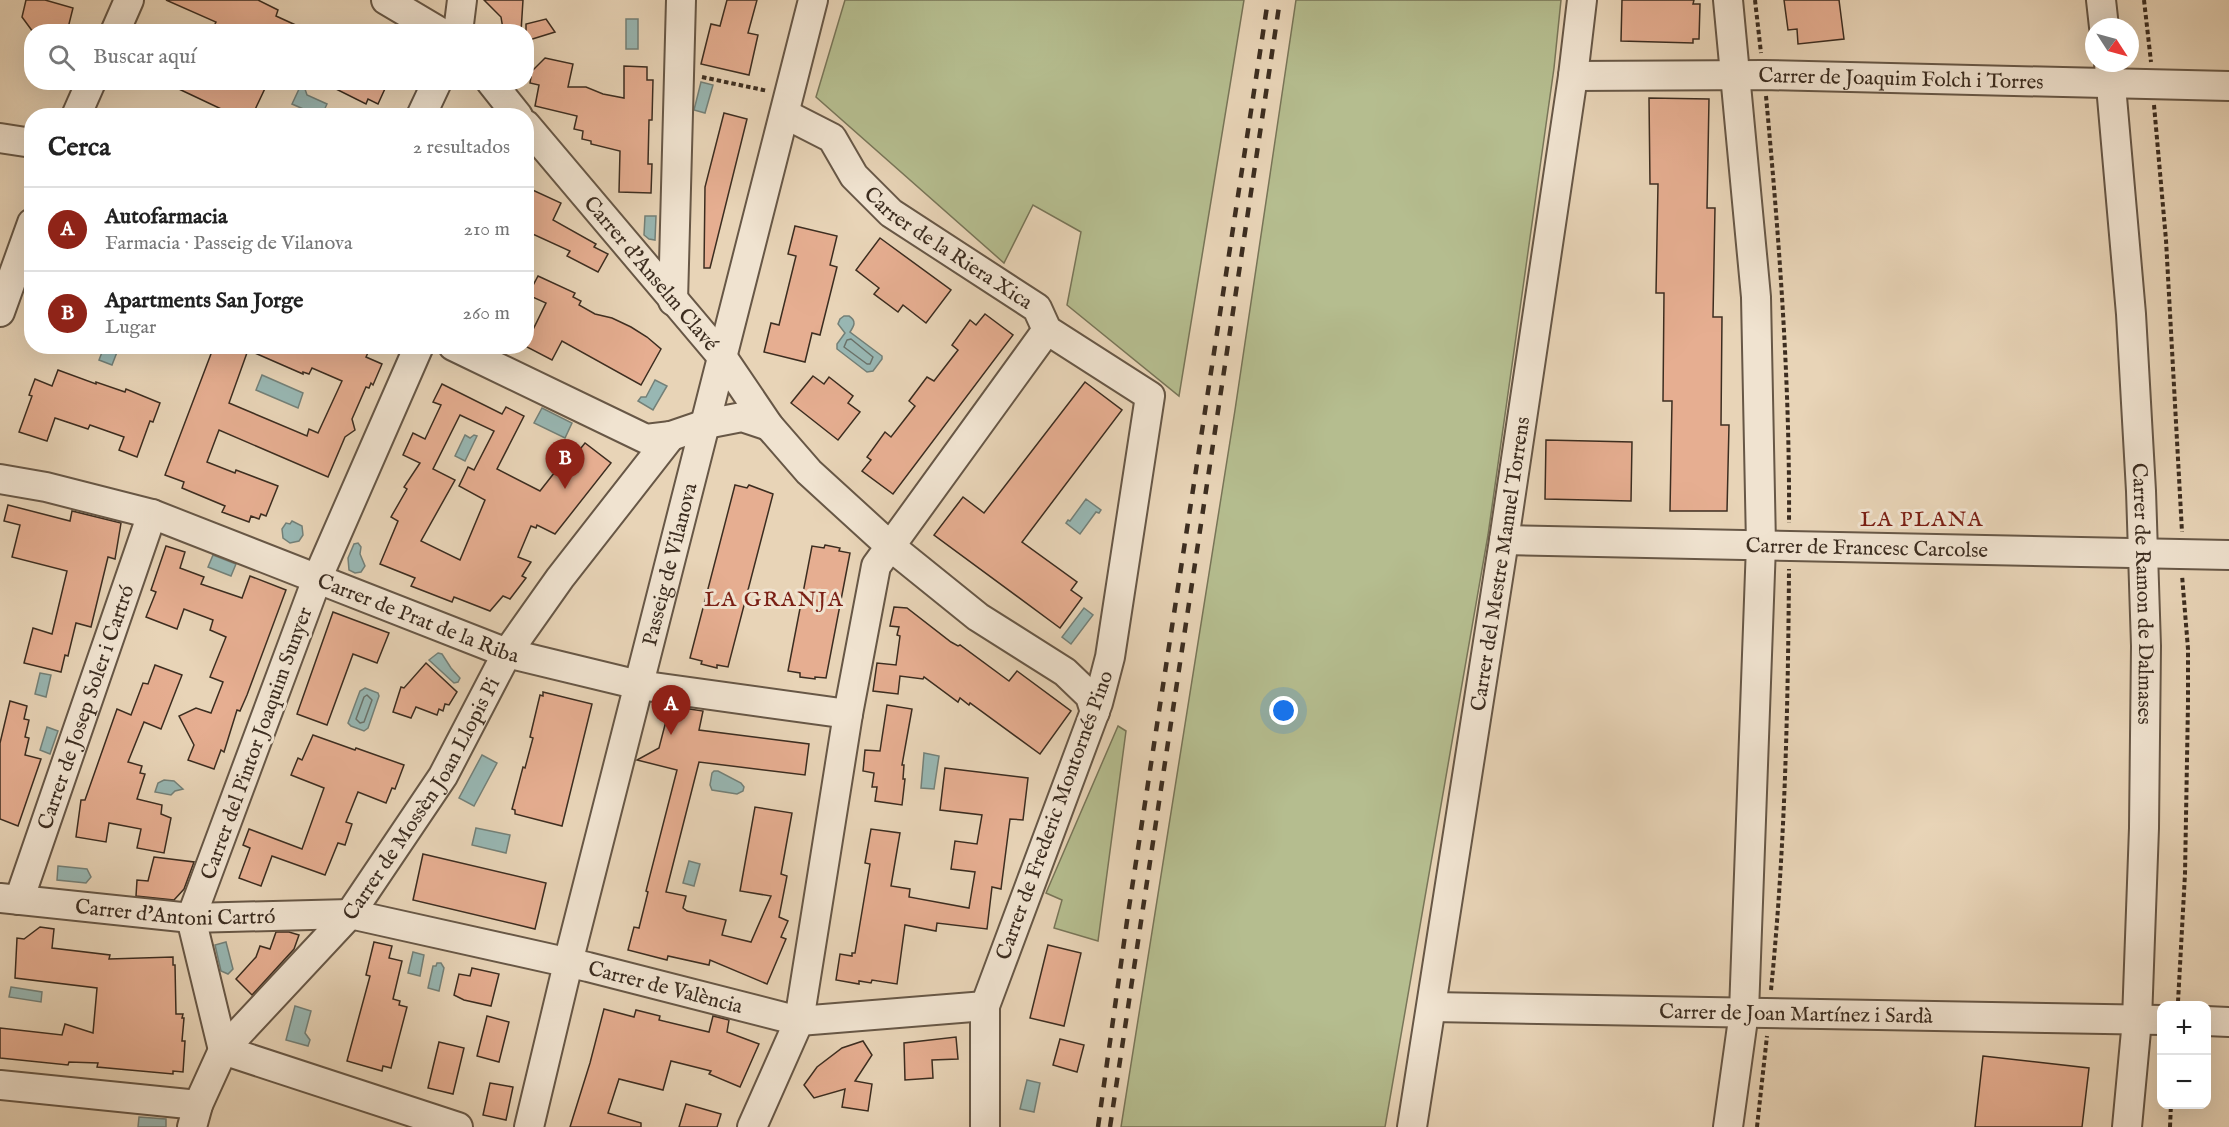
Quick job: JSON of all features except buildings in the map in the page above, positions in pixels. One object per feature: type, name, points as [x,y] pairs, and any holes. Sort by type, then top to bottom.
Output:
[{"type":"street","points":[[118,24],[129,0]]},
{"type":"street","points":[[387,0],[427,24]]},
{"type":"street","points":[[459,24],[462,0]]},
{"type":"street","points":[[674,301],[681,0]]},
{"type":"street","name":"Passeig de Vilanova","points":[[529,1127],[568,963],[813,0]]},
{"type":"street","name":"Carrer del Mestre Manuel Torrens","points":[[1412,1127],[1504,540],[1573,76],[1582,0]]},
{"type":"street","points":[[1728,0],[1756,297],[1761,544],[1744,1012],[1728,1127]]},
{"type":"street","points":[[2101,0],[2103,18]]},
{"type":"street","name":"Carrer de Joaquim Folch i Torres","points":[[1573,76],[2110,74],[2152,85],[2229,86]]},
{"type":"street","name":"Carrer de Ramon de Dalmases","points":[[2110,74],[2131,314],[2143,555],[2149,1020],[2127,1127]]},
{"type":"street","points":[[80,108],[87,90]]},
{"type":"street","points":[[426,108],[433,90]]},
{"type":"street","points":[[497,90],[512,108]]},
{"type":"street","name":"Carrer de la Riera Xica","points":[[787,104],[832,138],[854,176],[891,213],[1036,308],[1047,330],[1150,396]]},
{"type":"street","name":"Carrer d'Anselm Clavé","points":[[534,135],[723,358],[769,426],[809,472],[890,546],[978,617],[1065,672],[1090,696],[1095,712]]},
{"type":"street","points":[[0,138],[24,141]]},
{"type":"street","points":[[0,312],[24,245]]},
{"type":"street","points":[[752,1127],[799,1021],[848,714],[876,566],[1047,330]]},
{"type":"street","name":"Carrer del Pintor Joaquim Sunyer","points":[[191,918],[316,579],[415,354]]},
{"type":"street","points":[[470,354],[646,438],[671,436],[706,424],[742,417],[769,426]]},
{"type":"street","name":"Carrer de Frederic Montornés Pino","points":[[985,1127],[985,1006],[1095,712],[1110,657],[1150,396]]},
{"type":"street","name":"Carrer de Mossèn Joan Llopis Pi","points":[[195,1116],[223,1050],[350,914],[443,776],[507,653],[560,578],[671,436]]},
{"type":"street","name":"Carrer de Prat de la Riba","points":[[0,479],[46,487],[152,514],[507,653],[639,685],[848,714]]},
{"type":"street","name":"Carrer de Josep Soler i Cartró","points":[[10,899],[152,514]]},
{"type":"street","name":"Carrer de Francesc Carcolse","points":[[1504,540],[2229,555]]},
{"type":"street","points":[[1065,672],[1091,669],[1110,657]]},
{"type":"street","name":"Carrer d'Antoni Cartró","points":[[10,899],[191,918],[350,914]]},
{"type":"street","name":"Carrer de València","points":[[350,914],[568,963],[799,1021],[985,1006]]},
{"type":"street","points":[[191,918],[223,1050],[458,1127]]},
{"type":"street","name":"Carrer de Joan Martínez i Sardà","points":[[1432,1007],[2149,1020]]},
{"type":"street","points":[[2211,1021],[2229,1022]]},
{"type":"street","points":[[0,1085],[195,1116]]},
{"type":"path","name":"Carrer de Ramon de Dalmases","points":[[2144,0],[2171,310],[2188,649],[2185,874],[2177,1001]]},
{"type":"path","points":[[679,72],[787,104]]},
{"type":"path","points":[[2170,1127],[2171,1109]]},
{"type":"green space","points":[[845,0],[1244,0],[1179,396],[1067,305],[1081,232],[1033,205],[1004,263],[816,97]]},
{"type":"green space","points":[[1296,0],[1561,0],[1554,68],[1488,535],[1385,1127],[1121,1127],[1235,410]]},
{"type":"green space","points":[[1118,726],[1126,731],[1098,941],[1054,928],[1062,900],[1046,893]]},
{"type":"water","points":[[626,19],[638,19],[638,49],[626,49]]},
{"type":"water","points":[[701,82],[713,85],[705,113],[694,110]]},
{"type":"water","points":[[299,90],[305,90],[307,95],[327,104],[325,108],[301,108],[292,104]]},
{"type":"water","points":[[645,216],[656,216],[655,240],[644,235]]},
{"type":"water","points":[[844,316],[849,316],[854,322],[850,332],[882,356],[873,371],[867,372],[837,349],[837,344],[845,333],[838,324]]},
{"type":"water","points":[[101,354],[116,354],[112,365],[99,360]]},
{"type":"water","points":[[262,375],[303,393],[298,408],[256,390]]},
{"type":"water","points":[[655,380],[667,386],[653,410],[638,401],[641,397],[646,397]]},
{"type":"water","points":[[542,408],[572,423],[565,438],[534,423]]},
{"type":"water","points":[[465,435],[470,438],[477,436],[465,461],[455,456]]},
{"type":"water","points":[[1086,499],[1101,510],[1099,513],[1096,512],[1080,534],[1066,523]]},
{"type":"water","points":[[292,521],[302,526],[303,535],[299,541],[290,543],[283,538],[282,529],[286,523],[290,524]]},
{"type":"water","points":[[358,543],[365,566],[361,572],[355,573],[349,570],[348,558],[354,544]]},
{"type":"water","points":[[213,555],[236,564],[231,576],[208,567]]},
{"type":"water","points":[[1084,608],[1093,615],[1071,644],[1062,637]]},
{"type":"water","points":[[438,653],[442,654],[460,678],[458,682],[454,683],[429,660]]},
{"type":"water","points":[[40,673],[51,675],[46,697],[35,694]]},
{"type":"water","points":[[365,688],[378,693],[379,696],[368,728],[364,731],[348,723],[360,691]]},
{"type":"water","points":[[47,727],[58,731],[50,754],[40,750]]},
{"type":"water","points":[[924,753],[939,756],[934,789],[921,788]]},
{"type":"water","points":[[482,755],[497,763],[474,806],[459,798]]},
{"type":"water","points":[[714,771],[741,783],[744,787],[743,791],[737,794],[712,790],[710,785]]},
{"type":"water","points":[[164,780],[174,781],[183,789],[171,795],[155,792],[158,783]]},
{"type":"water","points":[[476,828],[510,835],[506,853],[472,845]]},
{"type":"water","points":[[689,861],[700,864],[694,886],[683,883]]},
{"type":"water","points":[[58,866],[87,869],[91,877],[86,883],[57,880]]},
{"type":"water","points":[[226,942],[233,969],[228,974],[221,971],[215,945]]},
{"type":"water","points":[[413,952],[424,955],[420,976],[408,973]]},
{"type":"water","points":[[441,963],[444,968],[439,991],[428,988],[433,966]]},
{"type":"water","points":[[11,987],[42,992],[41,1002],[9,997]]},
{"type":"water","points":[[295,1006],[311,1011],[305,1033],[310,1040],[308,1046],[286,1040]]},
{"type":"water","points":[[1027,1080],[1040,1083],[1034,1112],[1020,1109]]},
{"type":"water","points":[[139,1117],[166,1119],[166,1127],[138,1127]]},
{"type":"railway","points":[[1098,1127],[1128,914],[1268,0]]},
{"type":"railway","points":[[1110,1127],[1280,0]]},
{"type":"place","name":"Apartments San Jorge","points":[[565,489]]},
{"type":"place","name":"Autofarmacia","points":[[671,735]]},
{"type":"district","name":"LA PLANA","points":[[1922,518]]},
{"type":"district","name":"LA GRANJA","points":[[774,598]]}]
